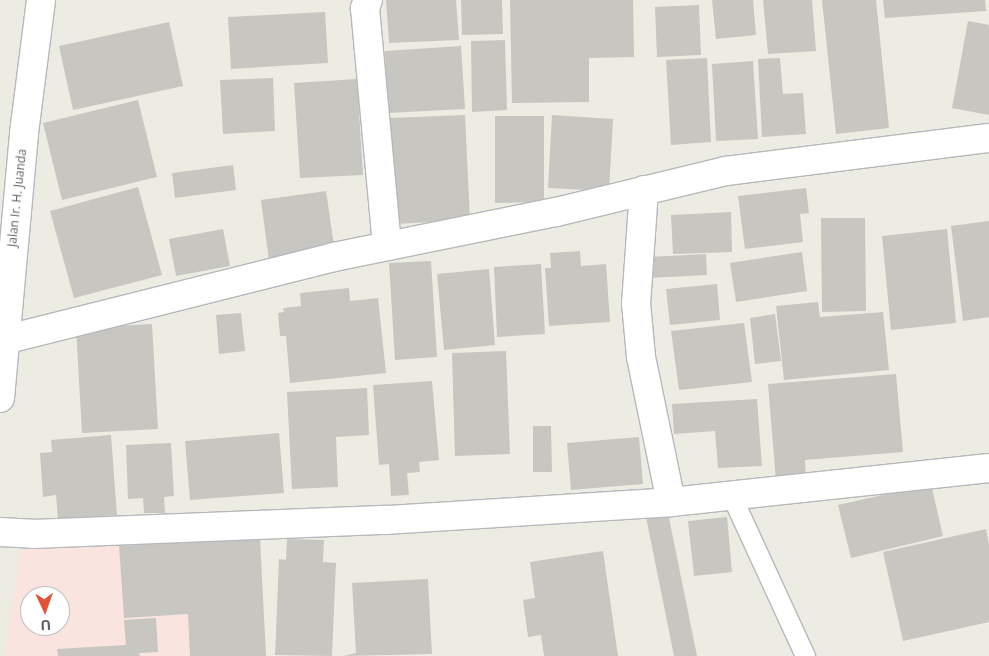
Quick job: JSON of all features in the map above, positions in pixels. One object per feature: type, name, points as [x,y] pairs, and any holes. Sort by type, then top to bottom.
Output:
[{"type":"street","name":"Jalan Ir. H. Juanda","points":[[0,398],[4,340],[3,309],[41,0]]},
{"type":"street","points":[[368,0],[365,8],[387,246]]},
{"type":"street","points":[[4,340],[387,246],[556,212],[726,171],[989,138]]},
{"type":"street","points":[[644,190],[636,303],[641,357],[671,502]]},
{"type":"street","points":[[0,532],[33,534],[368,521],[671,502],[732,497],[989,468]]},
{"type":"lane","points":[[732,497],[805,656]]},
{"type":"shaded area","points":[[260,538],[266,656],[4,656],[22,544],[119,546]]},
{"type":"building","points":[[386,0],[456,0],[459,40],[389,43]]},
{"type":"building","points":[[461,0],[502,0],[503,34],[462,35]]},
{"type":"building","points":[[510,0],[633,0],[634,57],[589,58],[589,102],[512,103]]},
{"type":"building","points":[[712,0],[753,0],[756,35],[716,39]]},
{"type":"building","points":[[763,0],[812,0],[816,51],[768,54]]},
{"type":"building","points":[[822,0],[876,0],[889,128],[836,134]]},
{"type":"building","points":[[883,0],[985,0],[986,11],[885,18]]},
{"type":"building","points":[[699,5],[701,55],[657,57],[655,7]]},
{"type":"building","points":[[325,12],[328,63],[231,69],[228,17]]},
{"type":"building","points":[[968,21],[989,25],[989,115],[952,108]]},
{"type":"building","points":[[169,22],[183,86],[73,110],[59,46]]},
{"type":"building","points":[[505,40],[507,110],[472,112],[471,41]]},
{"type":"building","points":[[461,46],[465,109],[388,113],[385,51]]},
{"type":"building","points":[[707,58],[711,142],[671,145],[666,60]]},
{"type":"building","points":[[780,58],[783,94],[803,93],[806,134],[762,137],[758,59]]},
{"type":"building","points":[[753,61],[758,139],[716,141],[712,64]]},
{"type":"building","points":[[273,78],[275,131],[223,134],[220,80]]},
{"type":"building","points":[[357,79],[363,175],[300,178],[294,83]]},
{"type":"building","points":[[138,100],[157,177],[62,200],[43,123]]},
{"type":"building","points":[[465,115],[470,220],[394,224],[389,118]]},
{"type":"building","points":[[552,115],[613,119],[609,191],[548,188]]},
{"type":"building","points":[[495,116],[544,116],[544,202],[495,203]]},
{"type":"building","points":[[233,165],[236,190],[175,198],[172,173]]},
{"type":"building","points":[[138,187],[162,275],[74,298],[50,211]]},
{"type":"building","points":[[806,188],[809,213],[800,214],[803,242],[745,249],[738,196]]},
{"type":"building","points":[[326,191],[335,252],[269,261],[261,200]]},
{"type":"building","points":[[731,212],[732,252],[673,254],[671,215]]},
{"type":"building","points":[[821,218],[865,218],[866,311],[822,312]]},
{"type":"building","points":[[989,221],[989,317],[963,321],[951,226]]},
{"type":"building","points":[[223,229],[230,266],[176,276],[169,239]]},
{"type":"building","points":[[947,229],[956,323],[891,330],[882,236]]},
{"type":"building","points":[[580,251],[581,266],[606,264],[610,322],[549,326],[545,268],[551,268],[550,253]]},
{"type":"building","points":[[802,252],[807,291],[736,302],[730,263]]},
{"type":"building","points":[[706,254],[707,275],[649,278],[648,257]]},
{"type":"building","points":[[431,261],[437,357],[395,360],[389,263]]},
{"type":"building","points":[[541,264],[545,334],[497,337],[494,267]]},
{"type":"building","points":[[489,269],[495,345],[444,350],[437,274]]},
{"type":"building","points":[[717,284],[720,320],[670,325],[666,289]]},
{"type":"building","points":[[349,288],[350,301],[378,298],[386,373],[290,383],[286,336],[280,336],[278,313],[284,312],[283,308],[301,306],[300,293]]},
{"type":"building","points":[[818,302],[820,317],[883,312],[889,370],[784,380],[776,306]]},
{"type":"building","points":[[241,313],[245,351],[219,354],[216,315]]},
{"type":"building","points":[[775,314],[781,361],[755,364],[750,318]]},
{"type":"building","points":[[744,323],[752,382],[679,390],[671,331]]},
{"type":"building","points":[[152,324],[158,429],[82,433],[76,328]]},
{"type":"building","points":[[506,351],[510,454],[455,456],[452,353]]},
{"type":"building","points":[[896,374],[903,452],[805,460],[806,479],[776,481],[768,384]]},
{"type":"building","points":[[432,381],[439,460],[419,462],[420,472],[407,473],[409,495],[391,496],[389,464],[379,465],[373,385]]},
{"type":"building","points":[[367,388],[369,435],[336,437],[338,487],[292,489],[287,392]]},
{"type":"building","points":[[757,399],[762,466],[718,468],[715,431],[674,434],[672,404]]},
{"type":"building","points":[[533,426],[551,426],[552,472],[533,472]]},
{"type":"building","points":[[279,433],[284,493],[190,500],[185,441]]},
{"type":"building","points":[[111,435],[117,515],[58,519],[56,495],[43,497],[40,453],[52,452],[51,440]]},
{"type":"building","points":[[639,437],[643,484],[571,490],[567,443]]},
{"type":"building","points":[[171,443],[174,496],[164,497],[165,513],[144,513],[143,498],[128,499],[126,445]]},
{"type":"building","points":[[931,484],[943,536],[851,558],[838,505]]},
{"type":"building","points":[[668,513],[697,656],[674,656],[646,517]]},
{"type":"building","points":[[727,517],[732,572],[694,576],[688,521]]},
{"type":"building","points":[[986,529],[989,545],[989,622],[903,641],[883,552]]},
{"type":"building","points":[[260,538],[266,656],[190,656],[188,614],[124,618],[119,546]]},
{"type":"building","points":[[287,539],[324,540],[323,562],[336,563],[332,656],[275,655],[279,559],[286,560]]},
{"type":"building","points":[[603,551],[618,656],[544,656],[541,635],[528,637],[523,600],[535,598],[530,562]]},
{"type":"building","points":[[428,579],[432,654],[343,656],[356,653],[352,583]]},
{"type":"building","points":[[156,618],[158,652],[139,653],[140,656],[58,656],[57,649],[126,645],[124,620]]}]
